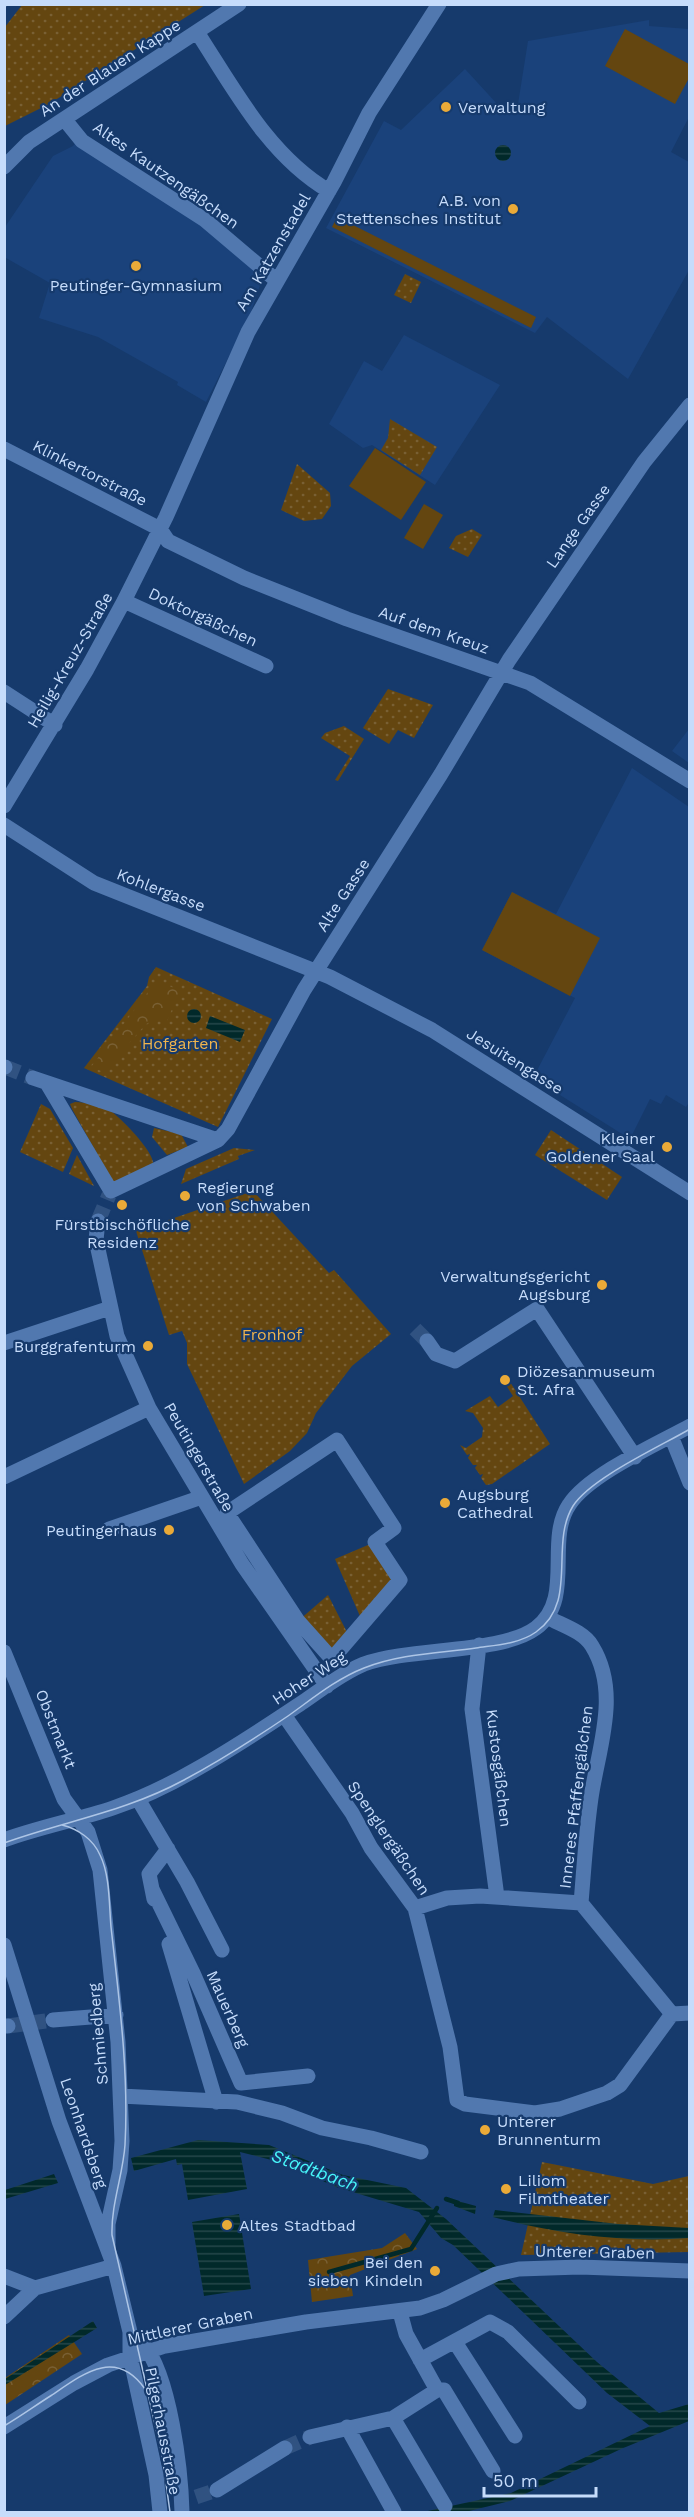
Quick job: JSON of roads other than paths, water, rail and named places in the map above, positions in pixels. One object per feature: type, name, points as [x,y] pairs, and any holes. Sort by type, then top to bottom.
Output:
[{"type":"street","name":"An der Blauen Kappe","points":[[4,167],[29,142],[239,4]]},
{"type":"street","name":"Am Katzenstadel","points":[[159,529],[236,356],[329,191],[379,95],[439,4]]},
{"type":"street","points":[[197,32],[277,150],[309,179],[329,191]]},
{"type":"street","name":"Altes Kautzengäßchen","points":[[64,120],[82,141],[205,220],[277,281]]},
{"type":"street","name":"Lange Gasse","points":[[502,672],[644,462],[690,405]]},
{"type":"street","name":"Klinkertorstraße","points":[[4,448],[159,529]]},
{"type":"street","name":"Heilig-Kreuz-Straße","points":[[4,806],[55,725],[124,601],[159,529]]},
{"type":"street","name":"Auf dem Kreuz","points":[[159,529],[168,541],[244,578],[347,619],[530,683],[690,781]]},
{"type":"street","name":"Doktorgäßchen","points":[[124,601],[266,666]]},
{"type":"street","name":"Alte Gasse","points":[[218,1140],[228,1129],[315,971],[442,773],[502,672]]},
{"type":"street","points":[[4,692],[55,725]]},
{"type":"street","name":"Kohlergasse","points":[[4,825],[94,883],[315,971]]},
{"type":"street","name":"Jesuitengasse","points":[[315,971],[432,1030],[690,1193]]},
{"type":"street","points":[[33,1078],[48,1085],[218,1140]]},
{"type":"street","points":[[48,1085],[110,1193],[218,1140]]},
{"type":"street","name":"Peutingerstraße","points":[[98,1221],[96,1240],[110,1308],[120,1344],[149,1408],[267,1603],[327,1686]]},
{"type":"street","points":[[4,1343],[110,1308]]},
{"type":"street","points":[[427,1341],[436,1354],[455,1361],[537,1309],[635,1457]]},
{"type":"street","points":[[4,1477],[149,1408]]},
{"type":"street","points":[[546,1617],[556,1592],[559,1537],[565,1511],[587,1486],[690,1426]]},
{"type":"street","points":[[671,1436],[690,1483]]},
{"type":"street","points":[[337,1440],[394,1528],[375,1542],[399,1580],[332,1659],[298,1621],[227,1513],[337,1440]]},
{"type":"street","points":[[212,1514],[240,1492]]},
{"type":"street","points":[[109,1529],[201,1497]]},
{"type":"street","name":"Hoher Weg","points":[[4,1840],[138,1799],[197,1769],[350,1671],[384,1658],[479,1645],[521,1636],[535,1629],[546,1617]]},
{"type":"street","name":"Inneres Pfaffengäßchen","points":[[546,1617],[585,1636],[598,1658],[605,1687],[601,1755],[591,1797],[581,1903],[672,2014]]},
{"type":"street","name":"Kustosgäßchen","points":[[479,1645],[472,1709],[497,1897]]},
{"type":"street","name":"Obstmarkt","points":[[4,1652],[64,1799],[78,1818]]},
{"type":"street","name":"Spenglergäßchen","points":[[284,1715],[352,1813],[371,1848],[415,1908],[450,2047],[458,2100],[465,2104],[535,2113],[560,2109],[608,2093],[620,2085],[672,2014]]},
{"type":"street","points":[[138,1799],[168,1849],[222,1950]]},
{"type":"street","name":"Schmiedberg","points":[[78,1818],[88,1832],[100,1870],[116,2015],[121,2096],[121,2156],[108,2224],[108,2250]]},
{"type":"street","name":"Mauerberg","points":[[168,1849],[149,1874],[156,1911],[176,1961],[216,2102]]},
{"type":"street","name":"Mauerberg","points":[[152,1889],[193,1973],[241,2083],[308,2076]]},
{"type":"street","points":[[415,1908],[447,1898],[497,1897],[581,1903]]},
{"type":"street","name":"Leonhardsberg","points":[[4,1945],[62,2130],[114,2266],[130,2332],[130,2356]]},
{"type":"street","points":[[672,2014],[690,2013]]},
{"type":"street","points":[[53,2020],[116,2015]]},
{"type":"street","points":[[121,2096],[249,2104],[322,2128],[371,2138],[421,2152]]},
{"type":"street","points":[[4,2318],[35,2288],[114,2266]]},
{"type":"street","name":"Unterer Graben","points":[[400,2312],[443,2300],[496,2274],[519,2269],[580,2267],[690,2271]]},
{"type":"street","points":[[4,2276],[35,2288]]},
{"type":"street","points":[[400,2312],[406,2334],[437,2390]]},
{"type":"street","name":"Mittlerer Graben","points":[[4,2427],[74,2383],[130,2356],[306,2322],[400,2312]]},
{"type":"street","points":[[420,2360],[490,2322],[508,2332],[579,2402]]},
{"type":"street","name":"Leonhardsberg","points":[[130,2332],[148,2351]]},
{"type":"street","points":[[455,2342],[515,2436]]},
{"type":"street","name":"Pilgerhausstraße","points":[[148,2351],[159,2372],[186,2503]]},
{"type":"street","name":"Pilgerhausstraße","points":[[130,2356],[154,2466],[160,2512]]},
{"type":"street","points":[[310,2438],[347,2427],[393,2418],[437,2390],[444,2390],[493,2471]]},
{"type":"street","points":[[393,2418],[445,2506]]},
{"type":"street","points":[[347,2427],[394,2512]]},
{"type":"street","points":[[217,2490],[285,2448]]},
{"type":"water","points":[[503,145],[509,147],[511,153],[509,159],[503,161],[497,159],[495,153],[497,147]]},
{"type":"water","points":[[194,1009],[199,1011],[201,1016],[199,1021],[194,1023],[189,1021],[187,1016],[189,1011]]},
{"type":"water","points":[[210,1016],[245,1030],[240,1042],[206,1028]]},
{"type":"water","name":"Stadtbach","points":[[198,2140],[269,2145],[343,2175],[406,2188],[446,2219],[597,2362],[659,2413],[689,2404],[689,2421],[621,2449],[510,2501],[465,2512],[423,2512],[511,2493],[650,2426],[607,2393],[453,2245],[441,2238],[419,2212],[336,2187],[283,2163],[240,2152],[247,2189],[188,2200],[182,2164],[177,2165],[176,2159],[134,2171],[131,2158]]},
{"type":"water","points":[[54,2174],[58,2183],[5,2199],[5,2190]]},
{"type":"water","points":[[454,2200],[476,2206],[475,2214],[454,2206]]},
{"type":"water","points":[[495,2210],[618,2224],[689,2228],[689,2238],[640,2239],[591,2236],[493,2217]]},
{"type":"water","points":[[239,2214],[251,2289],[204,2296],[192,2222]]},
{"type":"water","points":[[93,2321],[97,2328],[5,2385],[5,2379]]},
{"type":"waterway","points":[[446,2199],[458,2203]]},
{"type":"waterway","points":[[329,2272],[411,2249],[437,2208]]},
{"type":"tunnel","points":[[5,1067],[33,1078]]},
{"type":"tunnel","points":[[98,1221],[109,1195]]},
{"type":"tunnel","points":[[415,1329],[427,1341]]},
{"type":"tunnel","points":[[8,2026],[53,2020]]},
{"type":"tunnel","points":[[285,2448],[310,2437]]},
{"type":"tunnel","points":[[196,2497],[217,2490]]},
{"type":"tram line","points":[[4,8],[7,4]]},
{"type":"tram line","points":[[4,1843],[117,1808],[162,1791],[224,1757],[334,1684],[364,1668],[405,1657],[515,1642],[536,1632],[549,1620],[557,1605],[563,1538],[566,1521],[573,1506],[582,1495],[610,1474],[690,1429]]},
{"type":"tram line","points":[[62,1825],[79,1832],[93,1844],[103,1863],[107,1881],[126,2090],[125,2145],[113,2212],[112,2235],[162,2455],[170,2512]]},
{"type":"tram line","points":[[4,2426],[76,2379],[100,2368],[111,2367],[123,2370],[134,2377],[145,2389]]},
{"type":"place","name":"Verwaltung","points":[[446,107]]},
{"type":"place","name":"A.B. von Stettensches Institut","points":[[513,209]]},
{"type":"place","name":"Peutinger-Gymnasium","points":[[136,266]]},
{"type":"place","name":"Kleiner Goldener Saal","points":[[667,1147]]},
{"type":"place","name":"Regierung von Schwaben","points":[[185,1196]]},
{"type":"place","name":"Fürstbischöfliche Residenz","points":[[122,1205]]},
{"type":"place","name":"Verwaltungsgericht Augsburg","points":[[602,1285]]},
{"type":"place","name":"Burggrafenturm","points":[[148,1346]]},
{"type":"place","name":"Diözesanmuseum St. Afra","points":[[505,1380]]},
{"type":"place","name":"Augsburg Cathedral","points":[[445,1503]]},
{"type":"place","name":"Peutingerhaus","points":[[169,1530]]},
{"type":"place","name":"Unterer Brunnenturm","points":[[485,2130]]},
{"type":"place","name":"Liliom Filmtheater","points":[[506,2189]]},
{"type":"place","name":"Altes Stadtbad","points":[[227,2225]]},
{"type":"place","name":"Bei den sieben Kindeln","points":[[435,2271]]},
{"type":"park label","name":"Hofgarten","points":[[180,1043]]},
{"type":"park label","name":"Fronhof","points":[[272,1334]]}]
